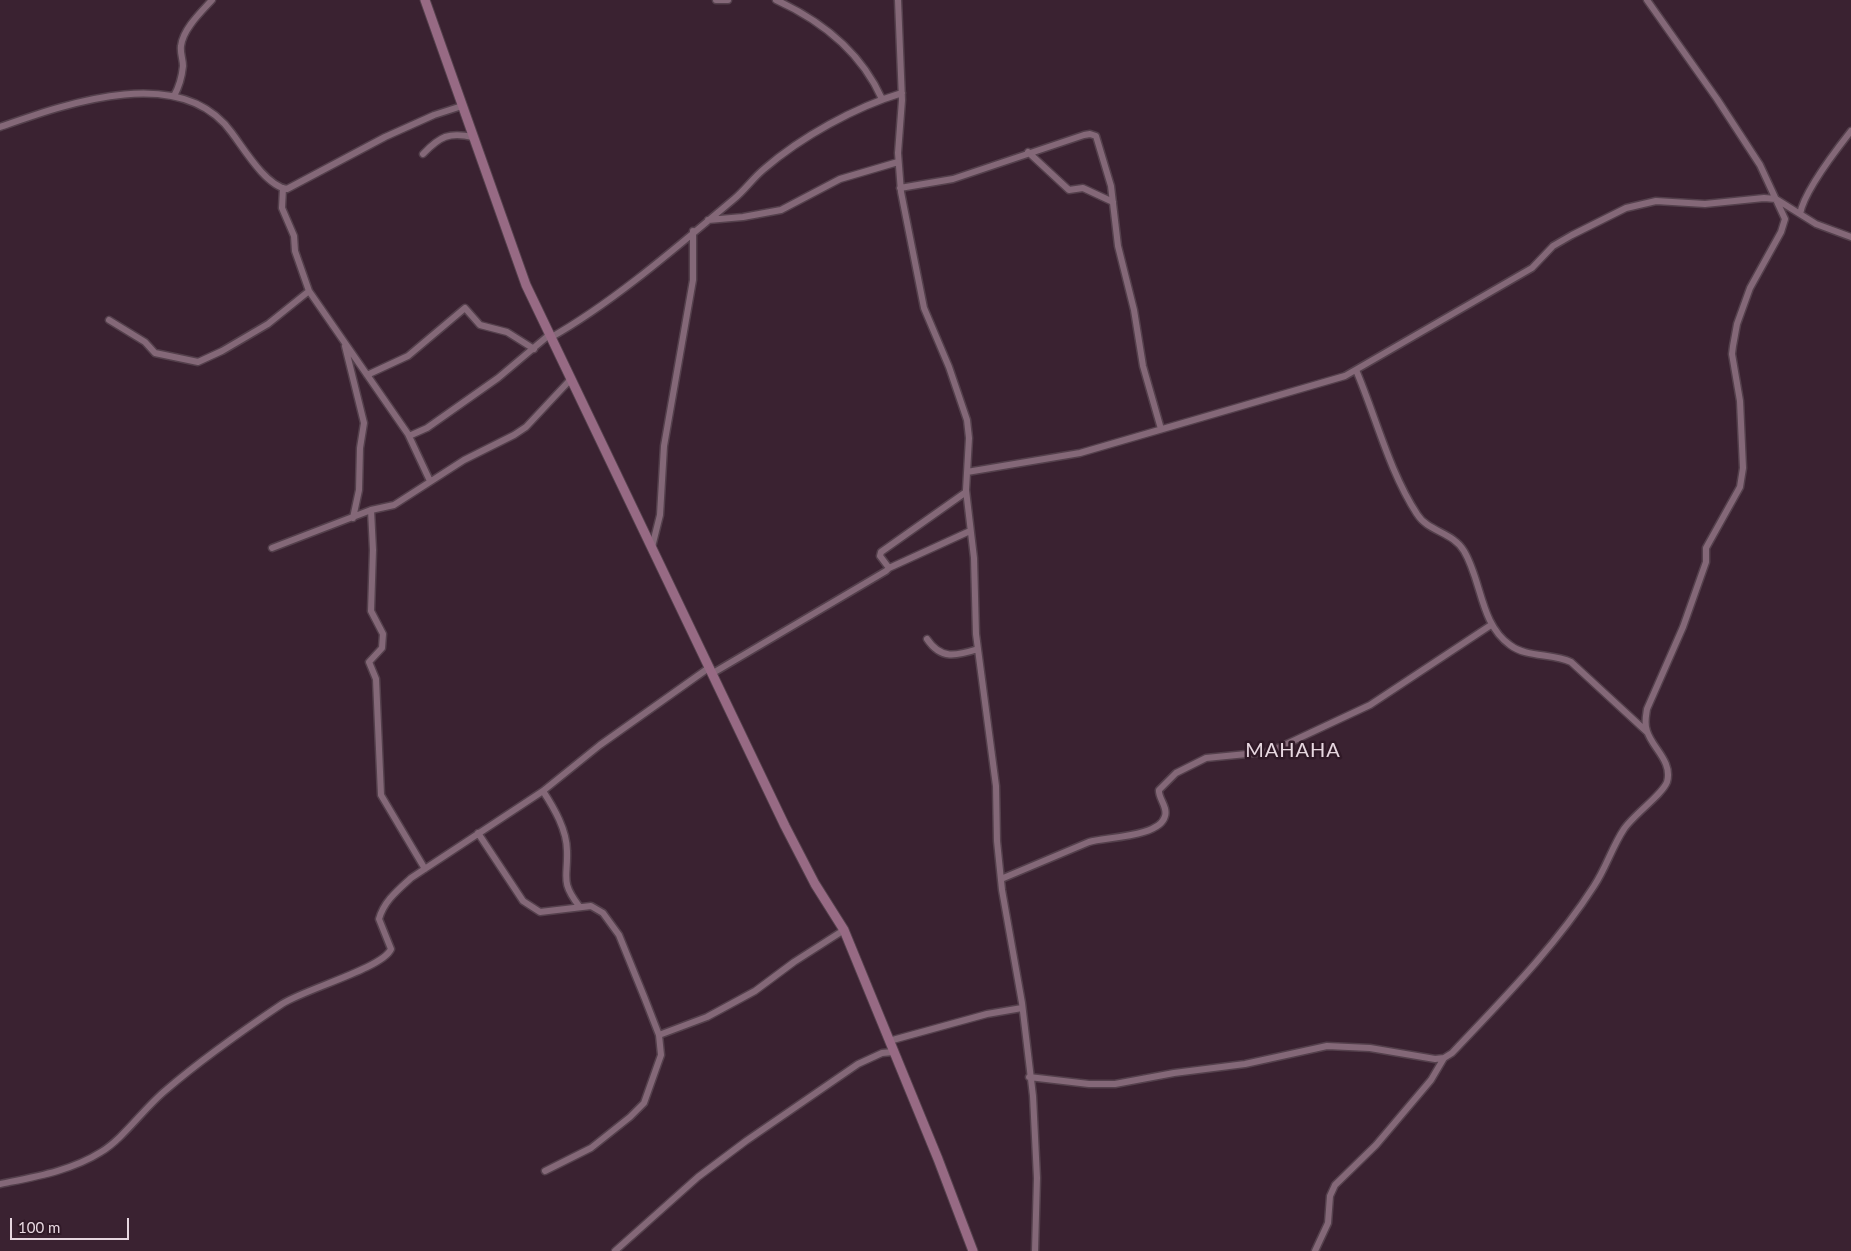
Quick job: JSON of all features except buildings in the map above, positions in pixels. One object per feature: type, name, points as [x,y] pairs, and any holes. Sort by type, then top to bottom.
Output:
[{"type":"main road","points":[[425,0],[526,284],[570,380],[712,670],[785,826],[815,884],[844,930],[973,1251]]},
{"type":"street","points":[[174,96],[179,86],[183,65],[180,49],[182,41],[201,12],[212,0]]},
{"type":"street","points":[[716,0],[728,0]]},
{"type":"street","points":[[776,0],[804,13],[844,45],[870,75],[882,99]]},
{"type":"street","points":[[898,0],[902,93],[898,162],[900,188],[924,308],[949,366],[967,420],[969,438],[966,492],[978,649],[996,786],[997,841],[1033,1096],[1037,1178],[1035,1251]]},
{"type":"street","points":[[1647,0],[1718,99],[1760,165],[1785,219],[1781,232],[1750,288],[1737,324],[1733,346],[1732,354],[1740,401],[1743,468],[1740,487],[1706,548],[1706,562],[1683,627],[1647,709],[1645,721],[1647,732]]},
{"type":"street","points":[[0,127],[37,114],[121,94],[151,93],[174,96],[206,109],[230,130],[264,174],[283,188],[292,188],[385,137],[434,115],[462,106]]},
{"type":"street","points":[[409,436],[419,433],[456,409],[550,337],[576,323],[624,289],[693,231],[736,198],[764,169],[814,134],[872,102],[902,93]]},
{"type":"street","points":[[1800,214],[1804,202],[1816,182],[1851,131]]},
{"type":"street","points":[[900,188],[953,180],[1028,152],[1084,135],[1094,134],[1104,161],[1113,202],[1118,246],[1134,310],[1143,366],[1161,428]]},
{"type":"street","points":[[423,154],[440,139],[449,135],[473,137]]},
{"type":"street","points":[[1028,152],[1069,190],[1083,188],[1113,202]]},
{"type":"street","points":[[708,220],[743,217],[781,210],[840,179],[898,162]]},
{"type":"street","points":[[283,188],[282,208],[294,236],[295,251],[310,291],[409,436],[430,481]]},
{"type":"street","points":[[967,472],[1080,453],[1161,428],[1274,398],[1356,370],[1392,348],[1428,330],[1488,291],[1532,268],[1559,242],[1626,208],[1656,200],[1705,204],[1764,198],[1776,199],[1816,224],[1851,237]]},
{"type":"street","points":[[652,547],[660,514],[664,446],[693,280],[693,231]]},
{"type":"street","points":[[109,320],[145,342],[155,353],[198,362],[216,354],[268,324],[310,291]]},
{"type":"street","points":[[367,375],[408,356],[465,308],[480,325],[507,332],[534,349]]},
{"type":"street","points":[[344,340],[364,423],[360,448],[359,490],[353,518]]},
{"type":"street","points":[[1030,1077],[1089,1084],[1115,1084],[1174,1073],[1250,1063],[1327,1046],[1370,1048],[1435,1059],[1444,1058],[1452,1053],[1504,998],[1567,923],[1594,886],[1623,830],[1640,810],[1663,790],[1668,772],[1665,763],[1647,732],[1571,662],[1560,657],[1512,647],[1501,638],[1491,625],[1479,585],[1463,549],[1456,541],[1423,522],[1413,507],[1375,422],[1356,370]]},
{"type":"street","points":[[272,548],[371,510],[394,505],[464,460],[526,427],[570,380]]},
{"type":"street","points":[[889,568],[880,556],[881,552],[966,492]]},
{"type":"street","points":[[371,510],[373,550],[371,611],[383,634],[382,648],[369,662],[376,678],[381,795],[425,868]]},
{"type":"street","points":[[0,1184],[68,1167],[102,1152],[166,1090],[283,1004],[312,988],[365,969],[384,958],[391,949],[381,928],[381,913],[393,894],[425,868],[543,791],[600,745],[712,670],[853,589],[874,579],[889,568],[970,531]]},
{"type":"street","points":[[1002,879],[1095,840],[1133,835],[1158,825],[1166,813],[1159,790],[1176,773],[1206,758],[1267,752],[1323,728],[1370,705],[1491,625]]},
{"type":"street","points":[[926,639],[932,647],[944,654],[952,655],[978,649]]},
{"type":"street","points":[[543,791],[555,810],[564,837],[567,851],[566,882],[568,890],[579,906]]},
{"type":"street","points":[[478,833],[532,909],[540,912],[591,906],[603,913],[619,935],[659,1035],[661,1055],[644,1103],[630,1117],[591,1148],[545,1171]]},
{"type":"street","points":[[659,1035],[707,1017],[755,992],[794,962],[844,930]]},
{"type":"street","points":[[889,1041],[987,1014],[1022,1008]]},
{"type":"street","points":[[615,1251],[698,1177],[746,1141],[858,1064],[882,1053],[893,1052]]},
{"type":"street","points":[[1315,1251],[1328,1223],[1330,1196],[1335,1185],[1376,1145],[1431,1080],[1444,1058]]},
{"type":"district","name":"MAHAHA","points":[[1293,751]]}]
